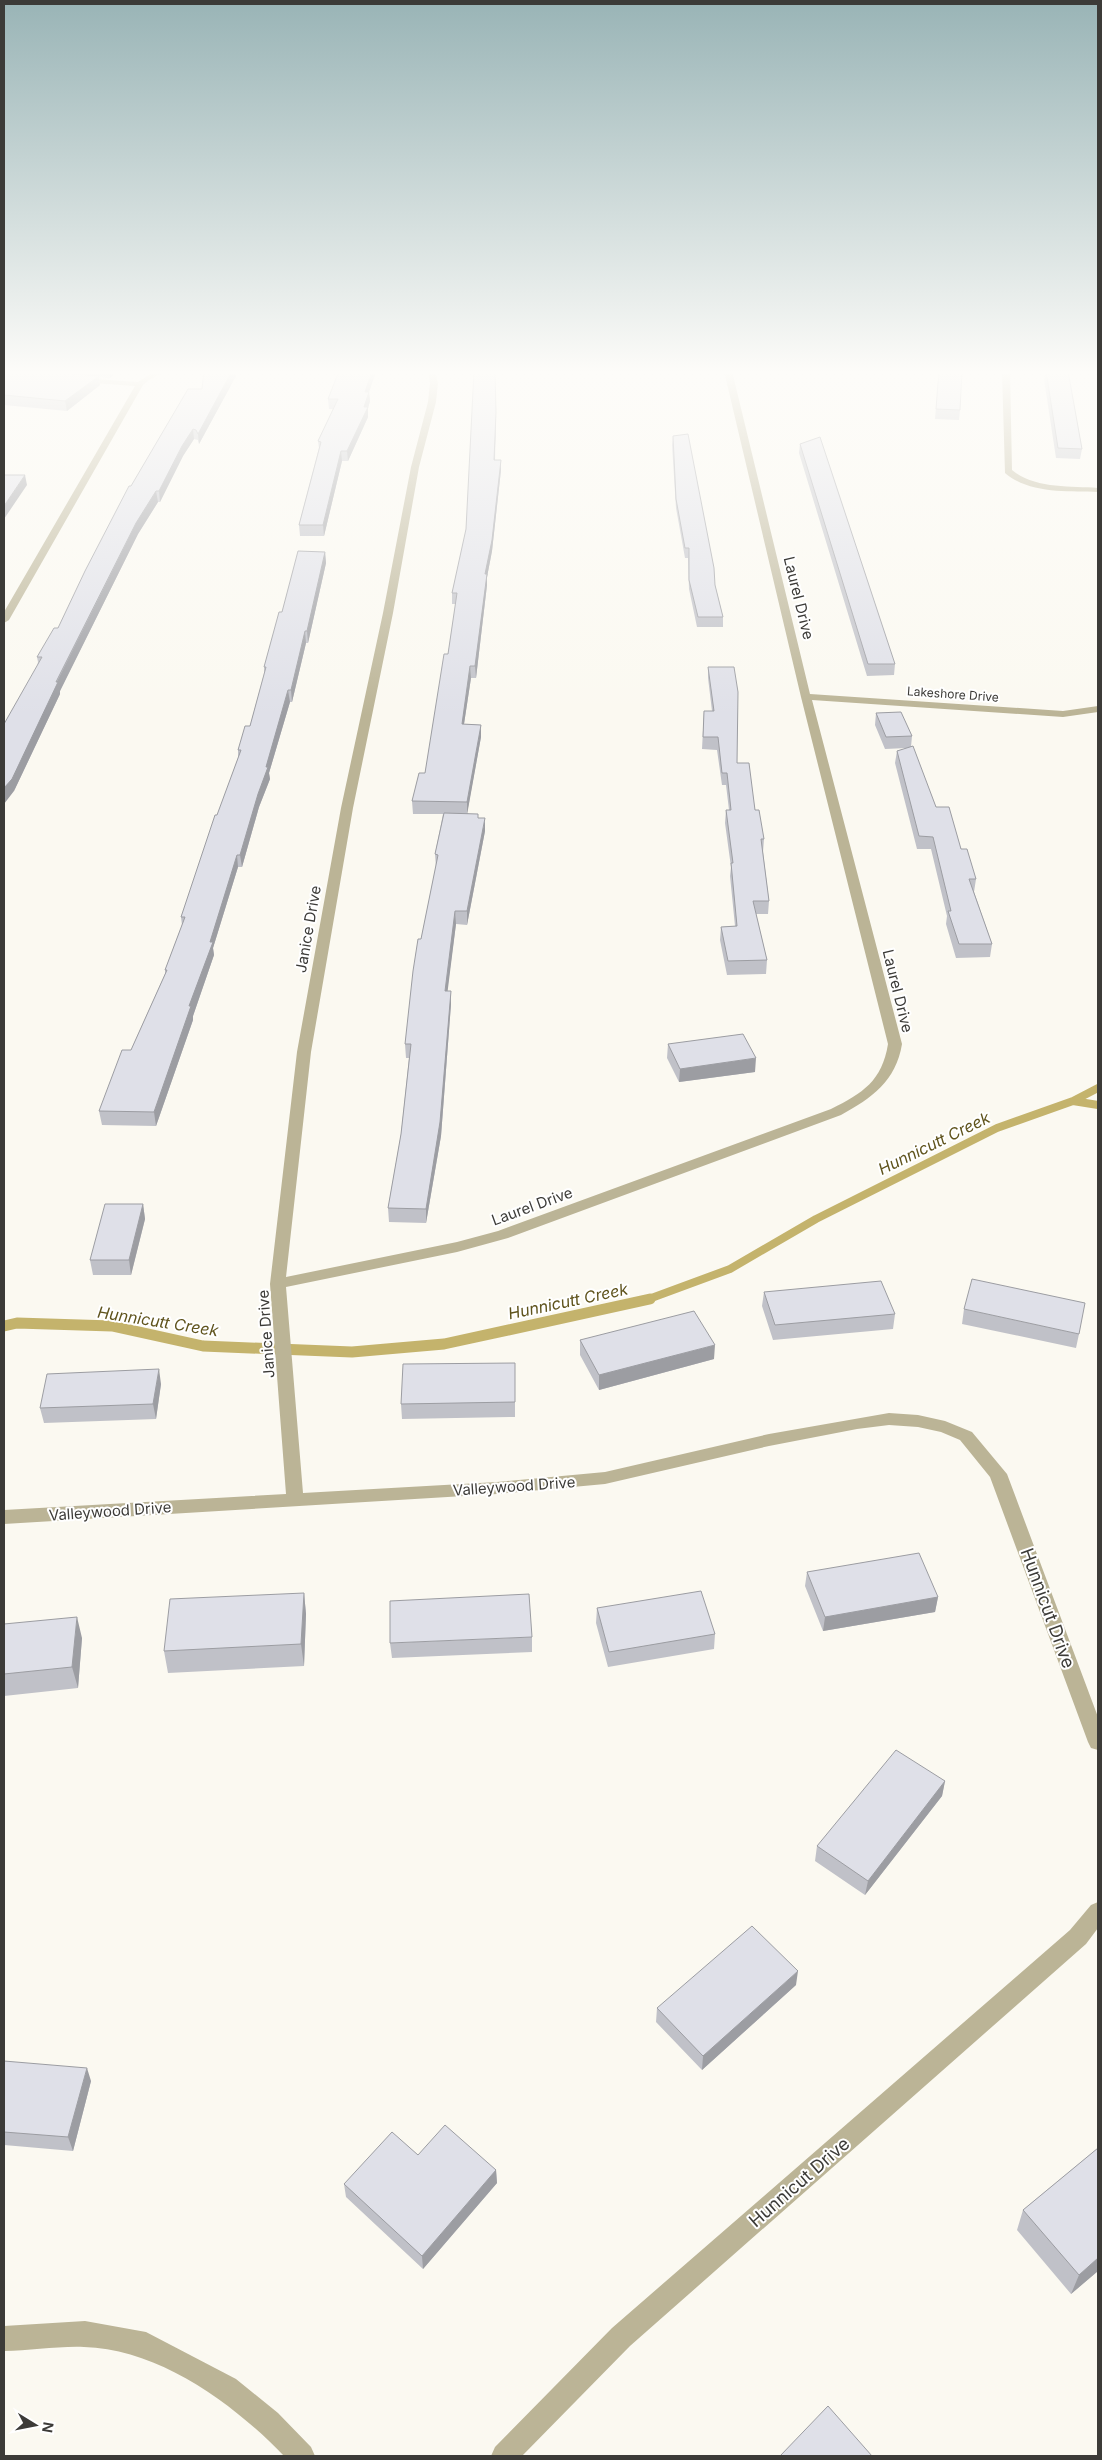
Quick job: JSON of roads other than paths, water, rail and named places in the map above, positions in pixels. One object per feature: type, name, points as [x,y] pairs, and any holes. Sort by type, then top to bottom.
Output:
[{"type":"street","points":[[4,620],[81,486]]},
{"type":"street","name":"Janice Drive","points":[[295,1500],[278,1284],[304,1052],[347,808],[388,613],[412,486]]},
{"type":"street","name":"Laurel Drive","points":[[278,1284],[457,1247],[503,1235],[836,1112],[859,1100],[888,1073],[894,1058],[895,1044],[806,697],[755,486]]},
{"type":"street","points":[[1058,486],[1098,490]]},
{"type":"street","name":"Lakeshore Drive","points":[[806,697],[1049,713],[1078,713],[1098,709]]},
{"type":"street","name":"Valleywood Drive","points":[[4,1517],[496,1488],[605,1478],[769,1440],[857,1423],[889,1420],[918,1421],[945,1427],[966,1436],[998,1474]]},
{"type":"street","name":"Hunnicut Drive","points":[[998,1474],[1098,1742]]},
{"type":"street","name":"Hunnicut Drive","points":[[504,2456],[621,2337],[1078,1937],[1098,1912]]},
{"type":"street","points":[[4,2339],[86,2334],[146,2345],[227,2388],[269,2422],[302,2456]]},
{"type":"waterway","points":[[1073,1101],[1098,1088]]},
{"type":"waterway","name":"Hunnicutt Creek","points":[[647,1300],[730,1269],[816,1219],[997,1128],[1073,1101]]},
{"type":"waterway","name":"Hunnicutt Creek","points":[[1073,1101],[1098,1105]]},
{"type":"waterway","name":"Hunnicutt Creek","points":[[4,1326],[17,1323],[112,1326],[203,1346],[352,1352],[444,1344],[647,1300]]}]
